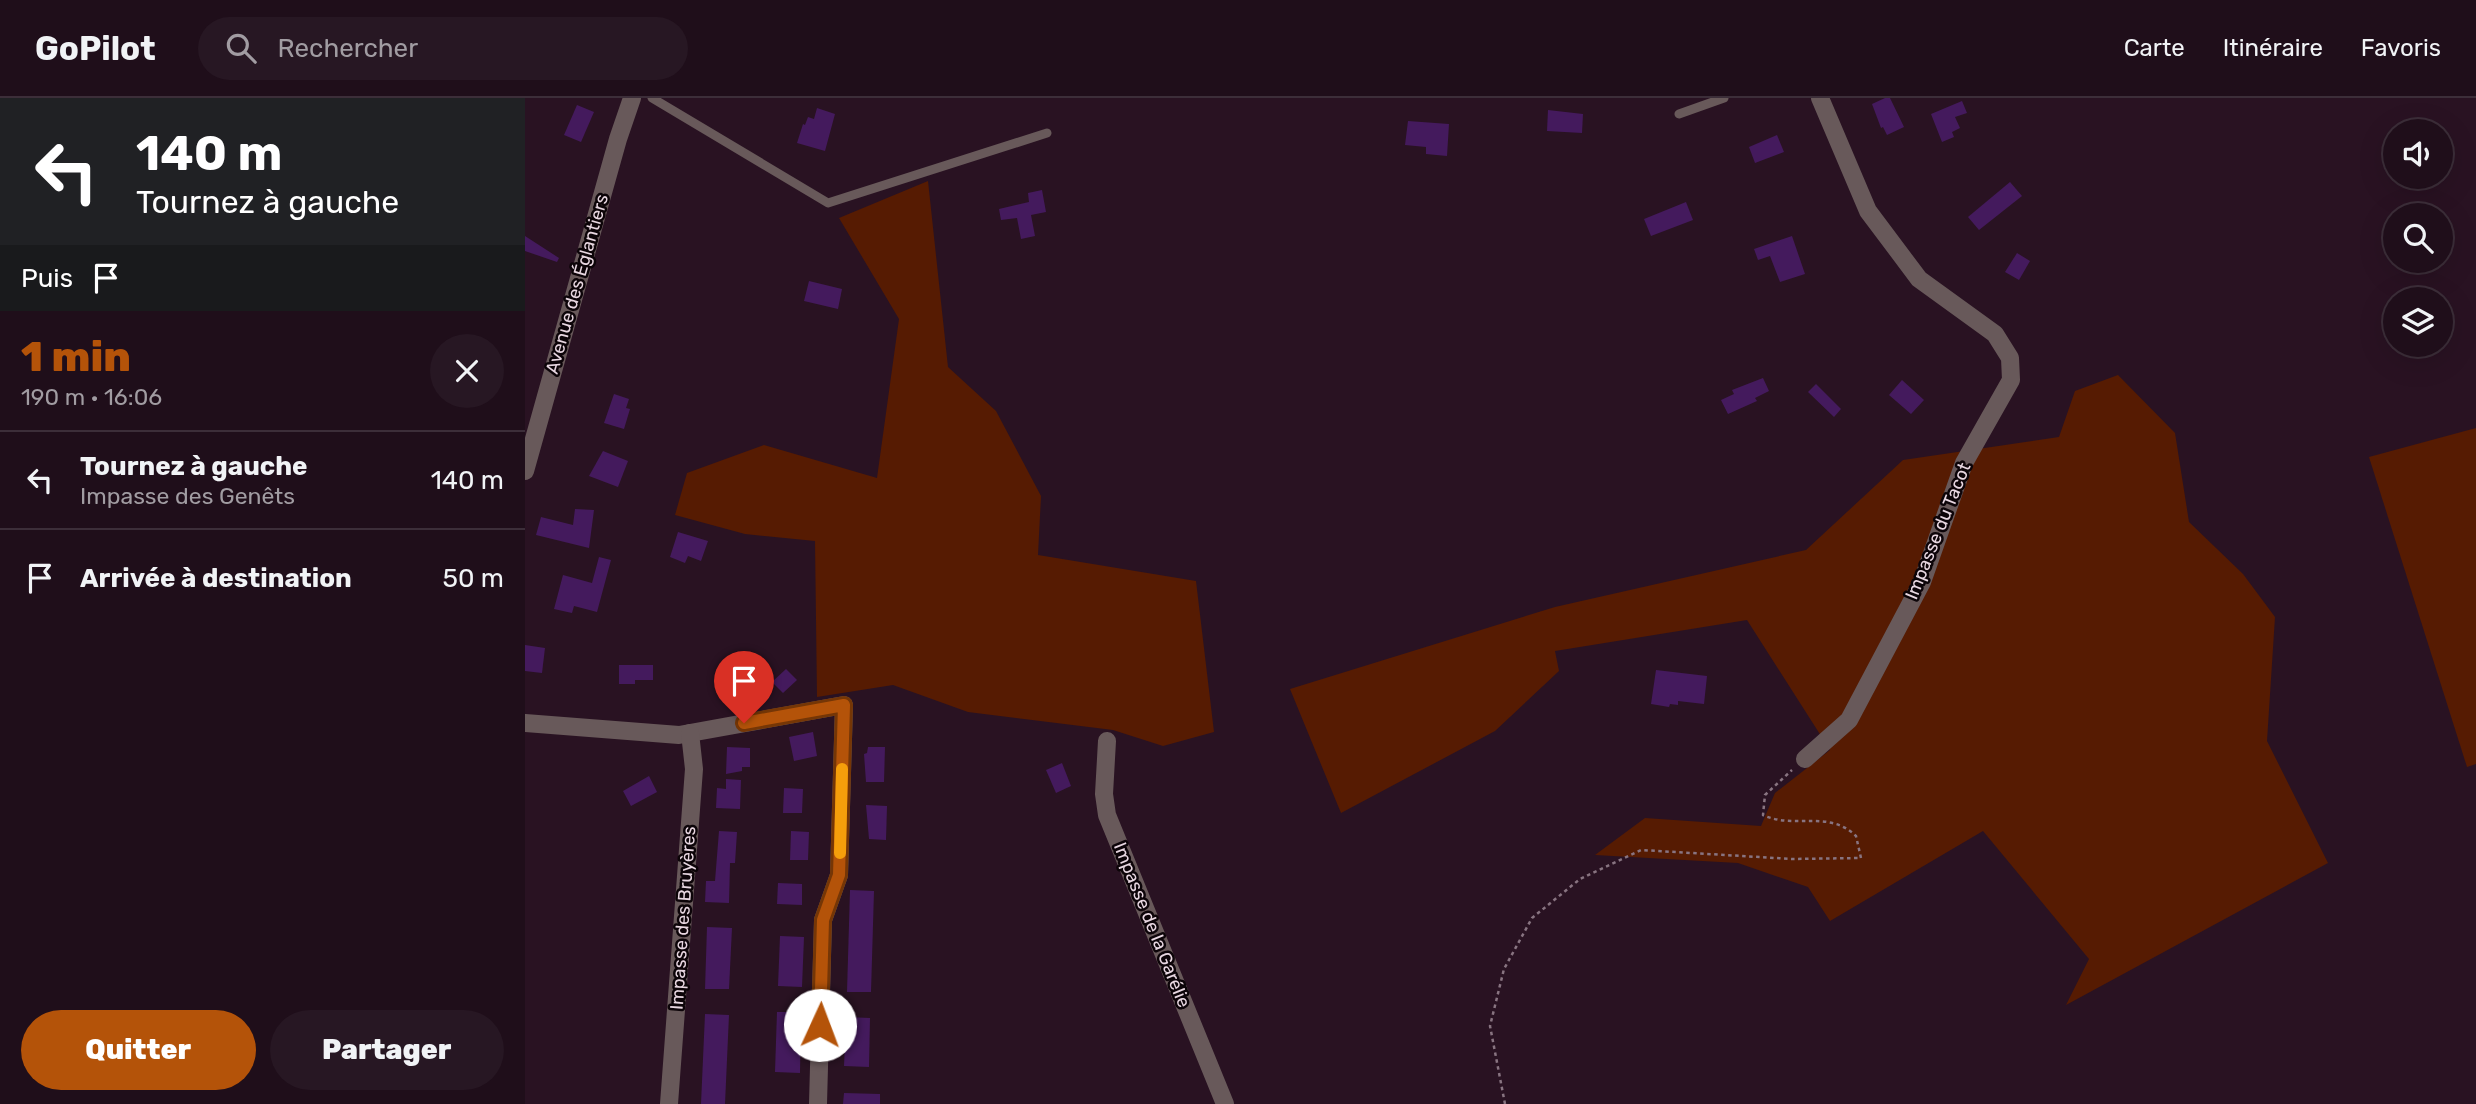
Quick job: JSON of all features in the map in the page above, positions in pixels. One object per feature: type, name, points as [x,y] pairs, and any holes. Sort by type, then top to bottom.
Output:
[{"type":"street","name":"Avenue des Églantiers","points":[[525,471],[618,139],[632,98]]},
{"type":"street","name":"Impasse du Tacot","points":[[1805,759],[1849,720],[1922,582],[1964,463],[2011,380],[2010,358],[1995,334],[1919,279],[1868,211],[1820,98]]},
{"type":"street","points":[[525,723],[679,735],[844,705],[839,875],[823,920],[818,1104]]},
{"type":"street","name":"Impasse des Bruyères","points":[[669,1104],[694,769],[690,733]]},
{"type":"street","name":"Impasse de la Garélie","points":[[1107,741],[1104,794],[1107,815],[1225,1104]]},
{"type":"lane","points":[[652,98],[828,203],[1047,133]]},
{"type":"lane","points":[[1679,114],[1724,98]]},
{"type":"path","points":[[1505,1104],[1490,1026],[1504,969],[1532,918],[1580,878],[1641,850],[1792,859],[1861,858],[1856,836],[1838,822],[1775,821],[1763,815],[1765,795],[1805,759]]},
{"type":"shaded area","points":[[928,181],[948,367],[996,411],[1041,496],[1038,555],[1196,581],[1214,732],[1163,746],[1113,730],[968,712],[893,685],[817,697],[815,541],[745,534],[675,515],[687,473],[764,445],[877,478],[899,319],[839,218]]},
{"type":"shaded area","points":[[2118,375],[2175,433],[2189,522],[2243,574],[2275,617],[2267,741],[2328,863],[2066,1005],[2089,959],[1983,831],[1830,921],[1808,887],[1738,863],[1595,855],[1645,818],[1761,826],[1775,793],[1830,750],[1747,620],[1555,651],[1559,671],[1495,731],[1341,813],[1290,689],[1555,607],[1806,550],[1903,460],[2059,437],[2075,391]]},
{"type":"shaded area","points":[[2476,428],[2476,764],[2467,767],[2369,457]]},
{"type":"building","points":[[1890,98],[1904,127],[1887,135],[1883,127],[1881,128],[1872,104]]},
{"type":"building","points":[[1962,101],[1967,113],[1955,117],[1960,128],[1952,132],[1954,137],[1942,142],[1931,114]]},
{"type":"building","points":[[577,105],[594,112],[581,142],[564,135]]},
{"type":"building","points":[[817,108],[835,114],[825,151],[797,143],[803,124],[805,125],[808,117],[814,119]]},
{"type":"building","points":[[1548,110],[1583,114],[1582,133],[1547,131]]},
{"type":"building","points":[[1408,121],[1449,124],[1447,156],[1426,154],[1426,147],[1405,145]]},
{"type":"building","points":[[1777,135],[1784,152],[1755,163],[1749,147]]},
{"type":"building","points":[[2010,182],[2022,196],[1979,230],[1968,217]]},
{"type":"building","points":[[1042,190],[1046,212],[1031,215],[1035,236],[1021,239],[1017,218],[1001,220],[999,209],[1029,202],[1028,193]]},
{"type":"building","points":[[1686,202],[1693,220],[1651,236],[1644,219]]},
{"type":"building","points":[[525,236],[559,258],[557,262],[525,251]]},
{"type":"building","points":[[1792,236],[1805,274],[1780,282],[1770,256],[1758,260],[1754,249]]},
{"type":"building","points":[[2017,253],[2030,261],[2019,280],[2005,272]]},
{"type":"building","points":[[809,281],[842,289],[838,309],[804,301]]},
{"type":"building","points":[[1763,378],[1769,391],[1755,398],[1757,401],[1728,414],[1721,400],[1734,394],[1732,390]]},
{"type":"building","points":[[1902,380],[1924,400],[1911,414],[1889,395]]},
{"type":"building","points":[[1816,384],[1841,409],[1834,417],[1808,392]]},
{"type":"building","points":[[614,394],[629,399],[626,408],[630,409],[624,429],[604,423]]},
{"type":"building","points":[[603,451],[628,461],[618,487],[589,476]]},
{"type":"building","points":[[575,509],[594,510],[589,548],[536,535],[541,517],[573,525]]},
{"type":"building","points":[[678,532],[708,541],[701,561],[688,556],[685,563],[670,557]]},
{"type":"building","points":[[599,557],[611,560],[597,612],[574,606],[572,613],[554,609],[563,575],[592,583]]},
{"type":"building","points":[[525,645],[545,648],[542,673],[525,671]]},
{"type":"building","points":[[734,656],[739,661],[744,657],[756,669],[732,692],[723,683],[730,676],[724,665]]},
{"type":"building","points":[[619,665],[653,665],[653,680],[635,680],[635,684],[619,684]]},
{"type":"building","points":[[786,669],[797,680],[783,693],[772,682]]},
{"type":"building","points":[[1656,670],[1707,676],[1704,704],[1678,701],[1678,705],[1670,704],[1669,707],[1651,704]]},
{"type":"building","points":[[813,732],[817,756],[794,761],[789,737]]},
{"type":"building","points":[[727,747],[750,748],[750,767],[742,767],[742,771],[726,774]]},
{"type":"building","points":[[868,747],[885,747],[884,782],[866,782],[864,754],[867,753]]},
{"type":"building","points":[[1062,763],[1071,786],[1056,793],[1046,770]]},
{"type":"building","points":[[649,776],[657,792],[631,806],[623,791]]},
{"type":"building","points":[[726,779],[741,780],[740,809],[716,808],[717,788],[726,789]]},
{"type":"building","points":[[784,788],[803,789],[802,813],[783,813]]},
{"type":"building","points":[[866,805],[887,806],[886,840],[869,839]]},
{"type":"building","points":[[719,831],[737,832],[735,863],[730,863],[729,903],[705,902],[706,881],[715,881]]},
{"type":"building","points":[[791,831],[809,832],[808,860],[790,860]]},
{"type":"building","points":[[778,883],[802,884],[802,905],[777,904]]},
{"type":"building","points":[[850,890],[874,891],[871,992],[847,992]]},
{"type":"building","points":[[707,927],[732,928],[729,989],[705,989]]},
{"type":"building","points":[[780,936],[804,937],[802,987],[778,986]]},
{"type":"building","points":[[777,1012],[801,1012],[800,1073],[775,1072]]},
{"type":"building","points":[[705,1014],[729,1015],[725,1104],[701,1104]]},
{"type":"building","points":[[846,1017],[870,1018],[869,1067],[844,1066]]},
{"type":"building","points":[[844,1093],[880,1094],[880,1104],[843,1104]]},
{"type":"slow traffic","points":[[840,853],[842,769]]},
{"type":"route","points":[[744,723],[844,705],[839,875],[823,920],[820,1025]]}]
